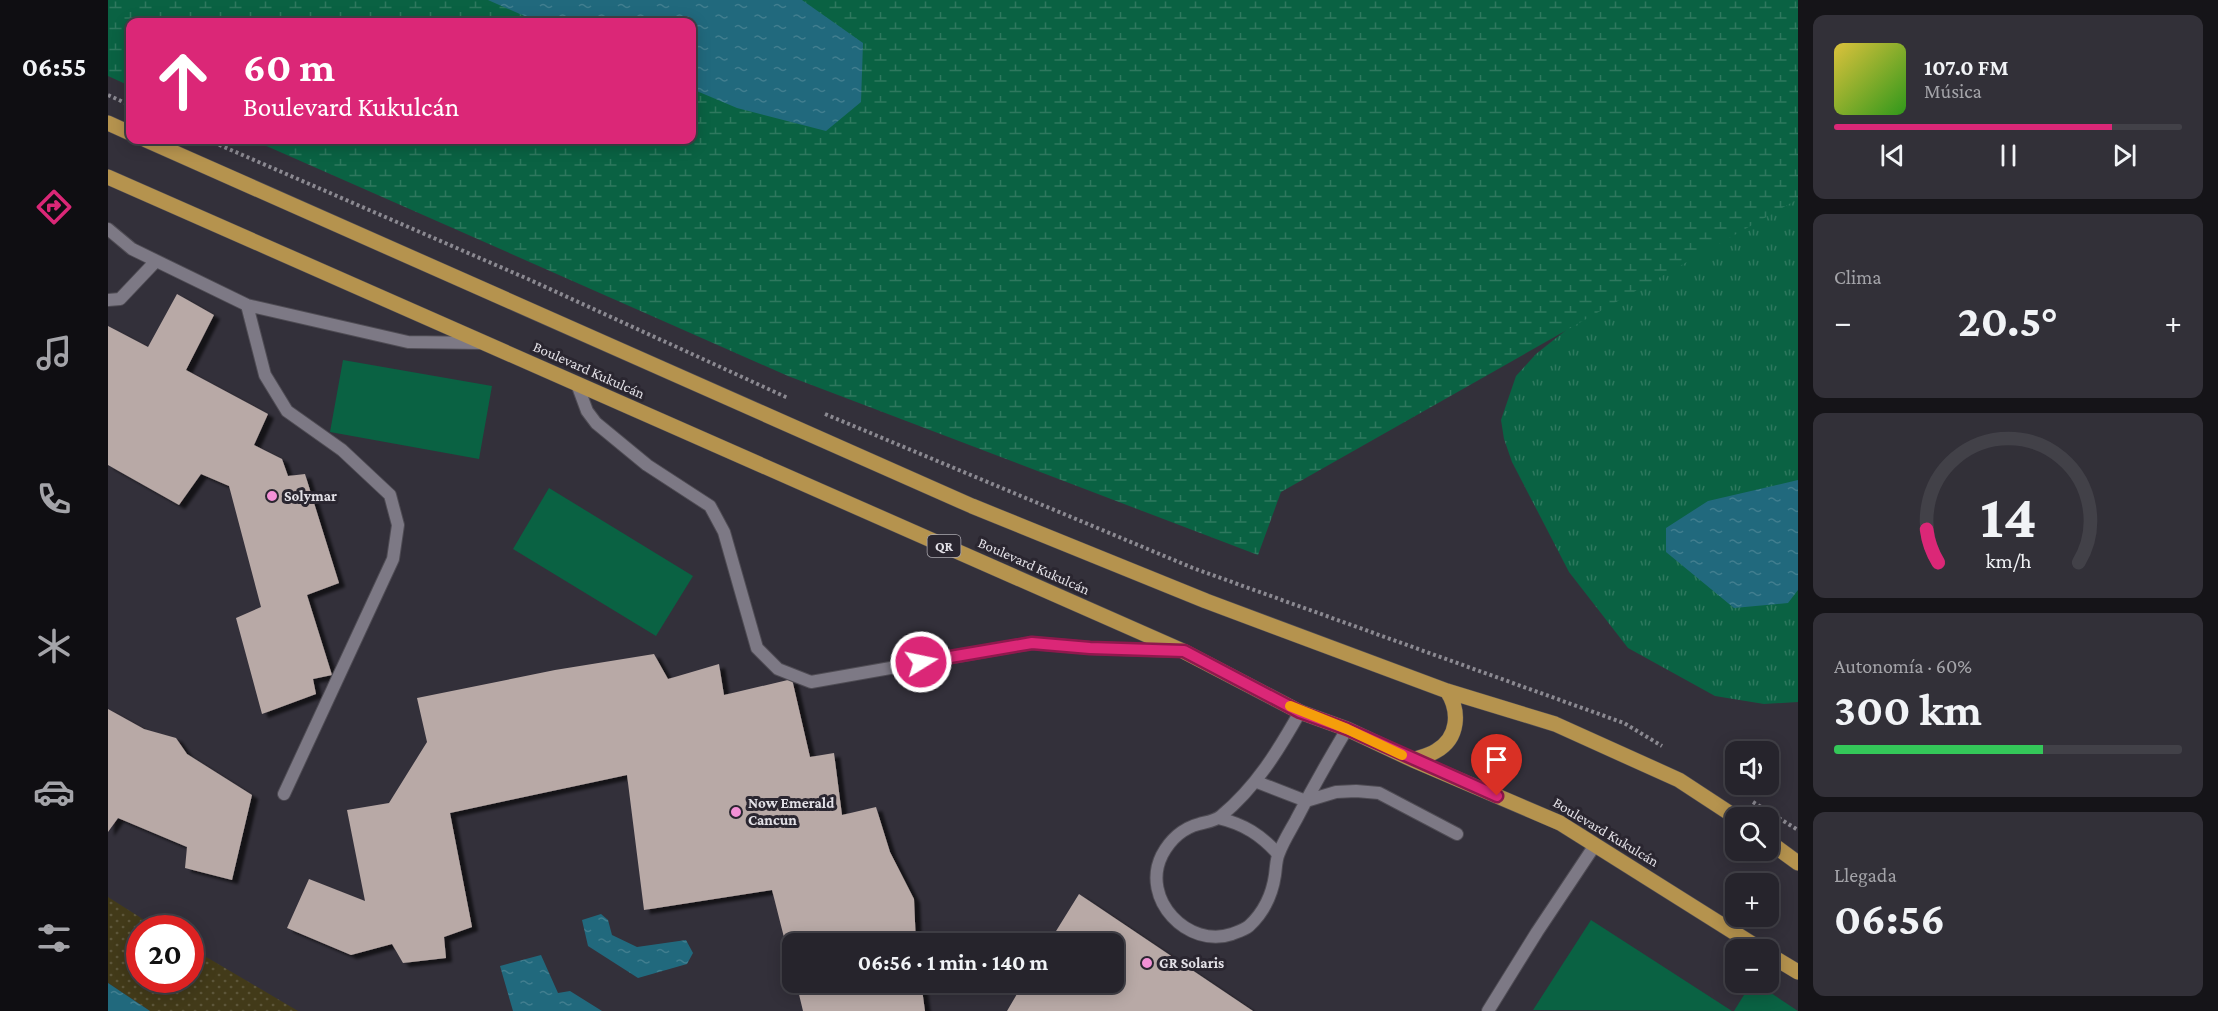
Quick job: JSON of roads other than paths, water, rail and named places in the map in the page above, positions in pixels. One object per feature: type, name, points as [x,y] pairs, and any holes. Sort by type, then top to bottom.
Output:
[{"type":"main road","points":[[108,123],[126,131]]},
{"type":"main road","name":"Boulevard Kukulcán","points":[[155,144],[972,506],[1206,601],[1447,691],[1555,724],[1678,780],[1725,810]]},
{"type":"main road","name":"Boulevard Kukulcán","points":[[108,177],[1184,651],[1300,712],[1347,729],[1560,823],[1745,939]]},
{"type":"main road","points":[[1413,760],[1437,751],[1447,742],[1454,730],[1456,712],[1454,702],[1447,691]]},
{"type":"main road","points":[[1779,849],[1798,863]]},
{"type":"main road","points":[[1779,961],[1798,972]]},
{"type":"lane","points":[[108,229],[132,249],[247,305],[408,342],[484,343]]},
{"type":"lane","points":[[108,300],[120,299],[156,261]]},
{"type":"lane","points":[[247,305],[265,375],[287,411],[342,450],[390,495],[398,525],[393,559],[284,794]]},
{"type":"lane","points":[[577,384],[587,411],[596,423],[648,465],[710,506],[724,532],[757,648],[778,669],[811,682],[1032,643],[1090,648],[1184,651]]},
{"type":"lane","points":[[1300,712],[1257,782],[1218,818],[1194,825],[1176,836],[1162,856],[1158,876],[1160,894],[1166,909],[1175,921],[1189,931],[1210,937],[1223,937],[1247,928],[1267,906],[1274,885],[1278,854],[1347,729]]},
{"type":"lane","points":[[1257,782],[1306,801],[1336,792],[1379,793],[1457,834]]},
{"type":"lane","points":[[1218,818],[1236,822],[1252,830],[1278,854]]},
{"type":"lane","points":[[1488,1011],[1595,845]]},
{"type":"water","points":[[488,0],[802,0],[863,43],[861,102],[826,131],[737,108],[696,91],[696,18],[529,18]]},
{"type":"water","points":[[1798,480],[1798,590],[1788,603],[1734,608],[1666,552],[1666,528],[1708,501]]},
{"type":"water","points":[[601,914],[608,920],[612,935],[637,947],[686,940],[693,953],[687,964],[638,978],[588,946],[582,920]]},
{"type":"water","points":[[541,955],[558,993],[570,991],[602,1011],[513,1011],[500,966]]},
{"type":"water","points":[[108,983],[150,1011],[108,1011]]},
{"type":"place","name":"Solymar","points":[[272,496]]},
{"type":"place","name":"Now Emerald Cancun","points":[[736,812]]},
{"type":"place","name":"GR Solaris","points":[[1147,963]]}]
